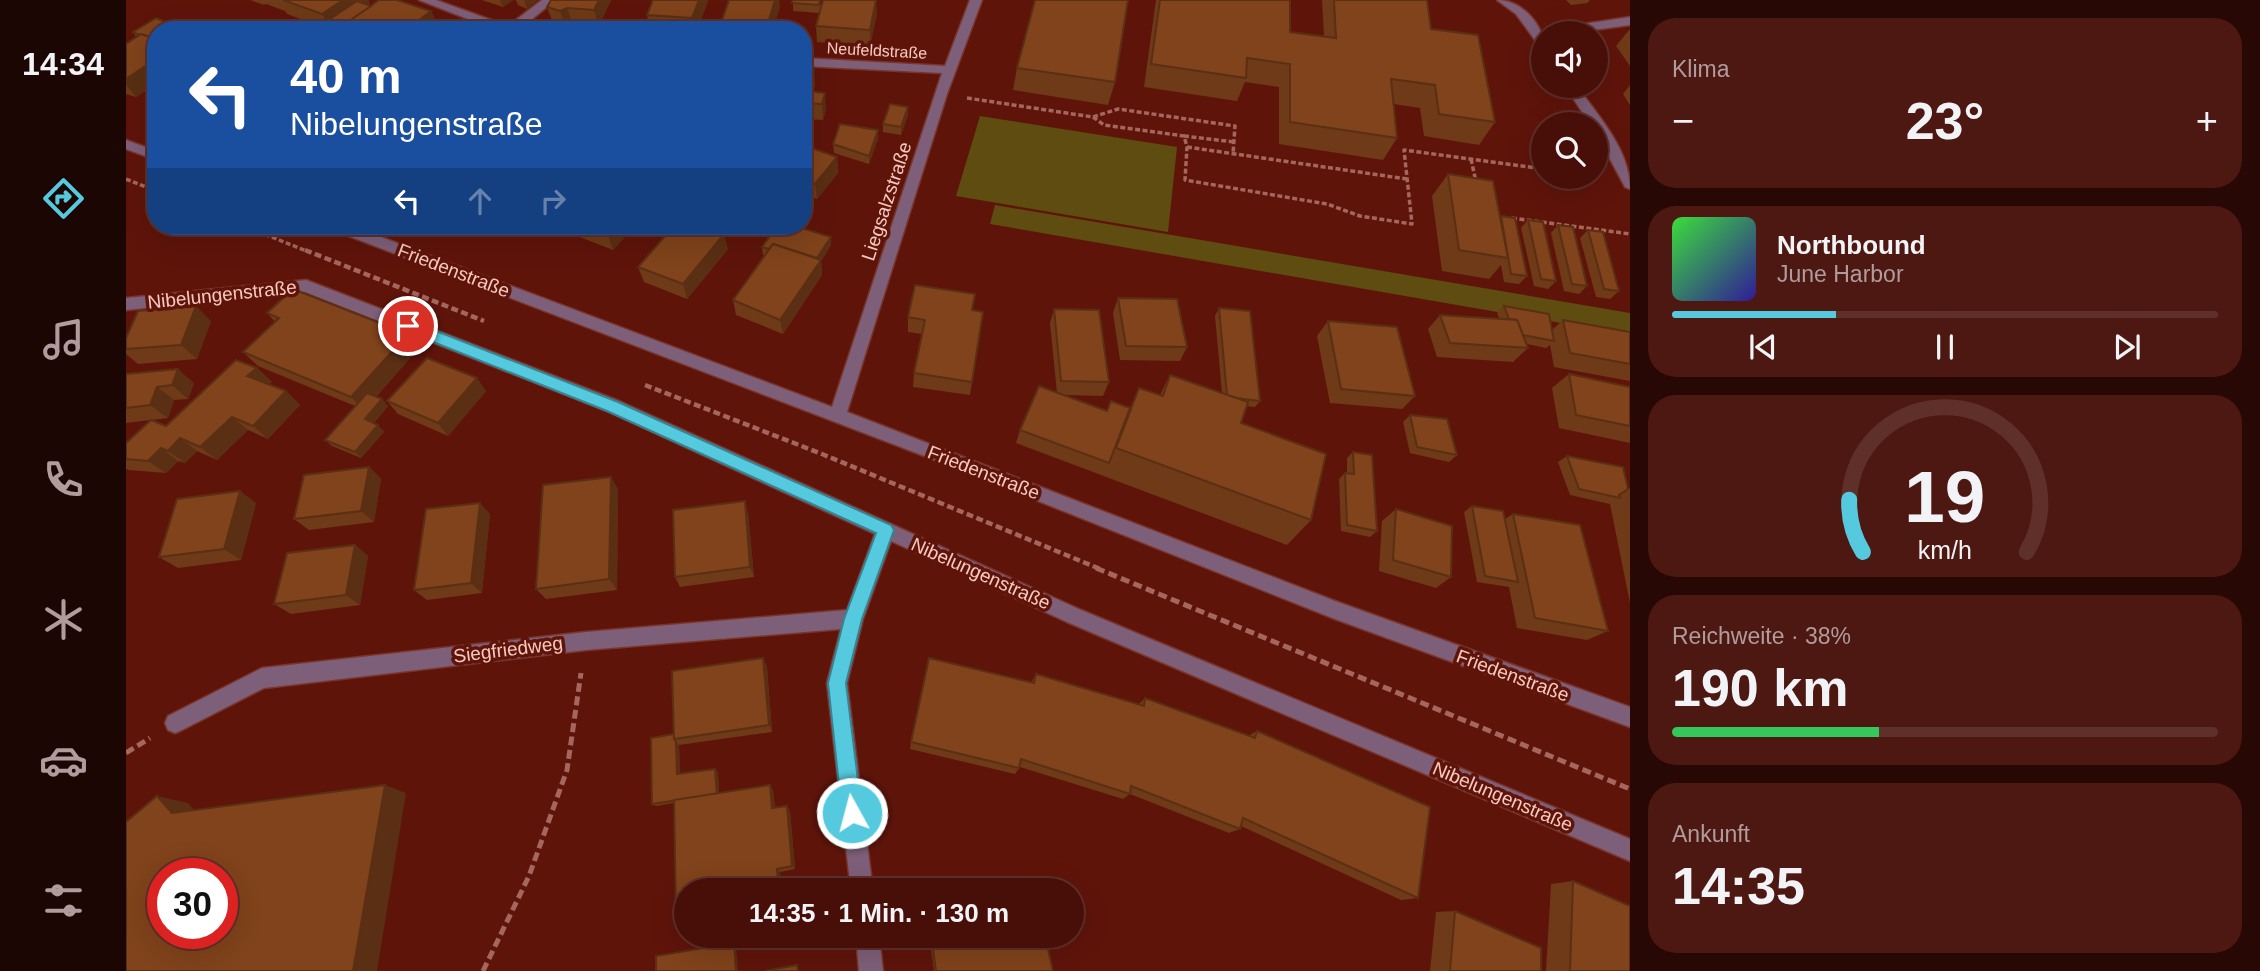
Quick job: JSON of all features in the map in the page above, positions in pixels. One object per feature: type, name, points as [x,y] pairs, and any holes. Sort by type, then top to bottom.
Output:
[{"type":"street","points":[[425,0],[484,21]]},
{"type":"street","points":[[521,21],[549,0]]},
{"type":"street","name":"Liegsalzstraße","points":[[837,416],[941,94],[975,0]]},
{"type":"street","points":[[1503,0],[1531,23]]},
{"type":"street","points":[[1608,25],[1630,21]]},
{"type":"street","name":"Neufeldstraße","points":[[812,62],[949,70]]},
{"type":"street","points":[[1579,98],[1611,145],[1630,184]]},
{"type":"street","points":[[126,144],[147,152]]},
{"type":"street","name":"Friedenstraße","points":[[362,235],[1335,610],[1630,717]]},
{"type":"street","name":"Nibelungenstraße","points":[[126,304],[306,286],[613,406],[1074,616],[1630,850]]},
{"type":"street","points":[[860,878],[837,683],[853,619],[886,530]]},
{"type":"street","name":"Siegfriedweg","points":[[175,723],[262,678],[586,640],[853,619]]},
{"type":"street","points":[[868,948],[871,971]]},
{"type":"path","points":[[941,94],[1093,117],[1118,109],[1235,126],[1233,154]]},
{"type":"path","points":[[1093,117],[1104,125],[1234,142]]},
{"type":"path","points":[[1184,136],[1187,147],[1185,180],[1327,204],[1360,216],[1412,224],[1404,150],[1531,167]]},
{"type":"path","points":[[1187,147],[1408,179]]},
{"type":"path","points":[[1471,159],[1478,190]]},
{"type":"path","points":[[126,179],[147,187]]},
{"type":"path","points":[[1511,218],[1630,234]]},
{"type":"path","points":[[267,235],[491,324]]},
{"type":"path","points":[[643,384],[842,463],[1630,789]]},
{"type":"path","points":[[484,971],[530,876],[566,770],[586,640]]},
{"type":"shaded area","points":[[980,116],[1177,147],[1168,232],[956,196]]},
{"type":"shaded area","points":[[995,205],[1630,313],[1630,335],[990,224]]},
{"type":"building","points":[[283,0],[343,0],[322,14]]},
{"type":"building","points":[[379,0],[397,0],[431,11],[418,21],[349,21]]},
{"type":"building","points":[[551,0],[599,0],[594,10],[567,8],[560,11],[547,7]]},
{"type":"building","points":[[653,0],[699,0],[692,18],[647,15]]},
{"type":"building","points":[[729,0],[775,0],[769,21],[722,20]]},
{"type":"building","points":[[793,0],[820,0],[819,5],[792,3]]},
{"type":"building","points":[[823,0],[876,0],[870,30],[816,26]]},
{"type":"building","points":[[1035,0],[1128,0],[1115,82],[1017,68]]},
{"type":"building","points":[[1160,0],[1290,0],[1290,32],[1336,38],[1334,0],[1427,0],[1431,29],[1478,35],[1495,122],[1439,114],[1435,85],[1391,79],[1397,138],[1290,122],[1290,64],[1247,58],[1246,78],[1151,64]]},
{"type":"building","points":[[357,1],[371,6],[349,21],[330,19]]},
{"type":"building","points":[[147,23],[147,36],[133,32]]},
{"type":"building","points":[[141,34],[147,36],[147,65],[126,79],[126,44]]},
{"type":"building","points":[[812,91],[825,93],[822,104],[812,103]]},
{"type":"building","points":[[890,104],[908,107],[901,127],[883,124]]},
{"type":"building","points":[[840,124],[878,130],[869,156],[833,144]]},
{"type":"building","points":[[812,148],[837,157],[815,184],[812,183]]},
{"type":"building","points":[[1448,174],[1493,181],[1508,258],[1459,250]]},
{"type":"building","points":[[1501,216],[1515,218],[1527,276],[1511,274]]},
{"type":"building","points":[[1528,220],[1543,222],[1556,281],[1541,279]]},
{"type":"building","points":[[1558,225],[1573,227],[1587,286],[1572,284]]},
{"type":"building","points":[[1588,230],[1603,232],[1619,291],[1604,289]]},
{"type":"building","points":[[812,231],[831,237],[817,258],[773,244],[769,249],[762,247],[771,235],[812,235]]},
{"type":"building","points":[[666,235],[723,235],[683,284],[638,267]]},
{"type":"building","points":[[773,244],[821,260],[780,320],[733,300]]},
{"type":"building","points":[[915,285],[975,294],[972,310],[983,312],[972,382],[914,373],[925,320],[908,317]]},
{"type":"building","points":[[293,289],[408,334],[351,397],[243,352],[279,318],[267,313]]},
{"type":"building","points":[[1118,298],[1177,299],[1187,347],[1126,346]]},
{"type":"building","points":[[196,306],[181,345],[126,349],[126,338],[138,311]]},
{"type":"building","points":[[1504,306],[1549,314],[1554,341],[1523,335],[1517,320],[1509,319]]},
{"type":"building","points":[[1219,308],[1250,311],[1260,401],[1227,395]]},
{"type":"building","points":[[1054,309],[1099,310],[1109,382],[1061,381]]},
{"type":"building","points":[[1440,315],[1517,320],[1528,348],[1450,343]]},
{"type":"building","points":[[1563,320],[1630,332],[1630,364],[1570,353]]},
{"type":"building","points":[[1328,321],[1397,327],[1415,396],[1341,389]]},
{"type":"building","points":[[427,358],[477,378],[438,423],[387,401]]},
{"type":"building","points":[[236,360],[257,368],[247,376],[286,391],[253,426],[232,417],[200,447],[180,438],[168,451],[161,448],[148,461],[126,459],[126,443],[151,420],[166,426]]},
{"type":"building","points":[[178,369],[172,385],[157,387],[150,405],[126,408],[126,374]]},
{"type":"building","points":[[1569,374],[1630,387],[1630,426],[1576,415]]},
{"type":"building","points":[[1170,375],[1248,402],[1241,423],[1326,454],[1311,520],[1116,448],[1139,388],[1163,396]]},
{"type":"building","points":[[1039,386],[1107,411],[1111,401],[1130,408],[1109,463],[1020,430]]},
{"type":"building","points":[[367,393],[382,399],[365,419],[378,425],[355,452],[325,440]]},
{"type":"building","points":[[1410,415],[1447,419],[1457,455],[1417,447]]},
{"type":"building","points":[[1353,452],[1372,455],[1377,531],[1347,525],[1345,473],[1354,474]]},
{"type":"building","points":[[1567,456],[1623,467],[1628,489],[1619,495],[1620,498],[1579,489]]},
{"type":"building","points":[[369,467],[361,511],[294,519],[304,475]]},
{"type":"building","points":[[611,477],[609,579],[536,589],[543,485]]},
{"type":"building","points":[[240,491],[224,549],[159,557],[177,499]]},
{"type":"building","points":[[745,501],[750,567],[675,577],[673,510]]},
{"type":"building","points":[[480,503],[471,583],[414,590],[426,509]]},
{"type":"building","points":[[1472,506],[1503,511],[1518,582],[1485,576]]},
{"type":"building","points":[[1396,509],[1452,526],[1451,577],[1393,560]]},
{"type":"building","points":[[1513,514],[1580,525],[1608,631],[1535,618]]},
{"type":"building","points":[[355,545],[346,595],[274,604],[287,553]]},
{"type":"building","points":[[763,658],[769,725],[674,739],[672,671]]},
{"type":"building","points":[[929,658],[1034,683],[1036,674],[1144,706],[1145,698],[1255,738],[1257,731],[1430,807],[1418,898],[1243,818],[1240,829],[1131,786],[1130,794],[1021,759],[1019,768],[911,742]]},
{"type":"building","points":[[674,734],[677,774],[715,769],[717,794],[652,804],[651,738]]},
{"type":"building","points":[[385,785],[353,971],[126,971],[126,822],[157,796],[172,813]]},
{"type":"building","points":[[770,785],[772,808],[787,806],[792,866],[777,869],[778,878],[675,878],[674,800]]},
{"type":"building","points":[[1573,881],[1630,906],[1630,971],[1570,971]]},
{"type":"building","points":[[1455,911],[1541,948],[1541,971],[1450,971]]},
{"type":"building","points":[[704,948],[734,948],[736,971],[656,971],[656,956]]},
{"type":"building","points":[[933,948],[1048,948],[1053,971],[936,971]]},
{"type":"building","points":[[797,965],[798,971],[765,971]]},
{"type":"route","points":[[408,326],[613,406],[886,530],[853,619],[837,683],[852,813]]}]
